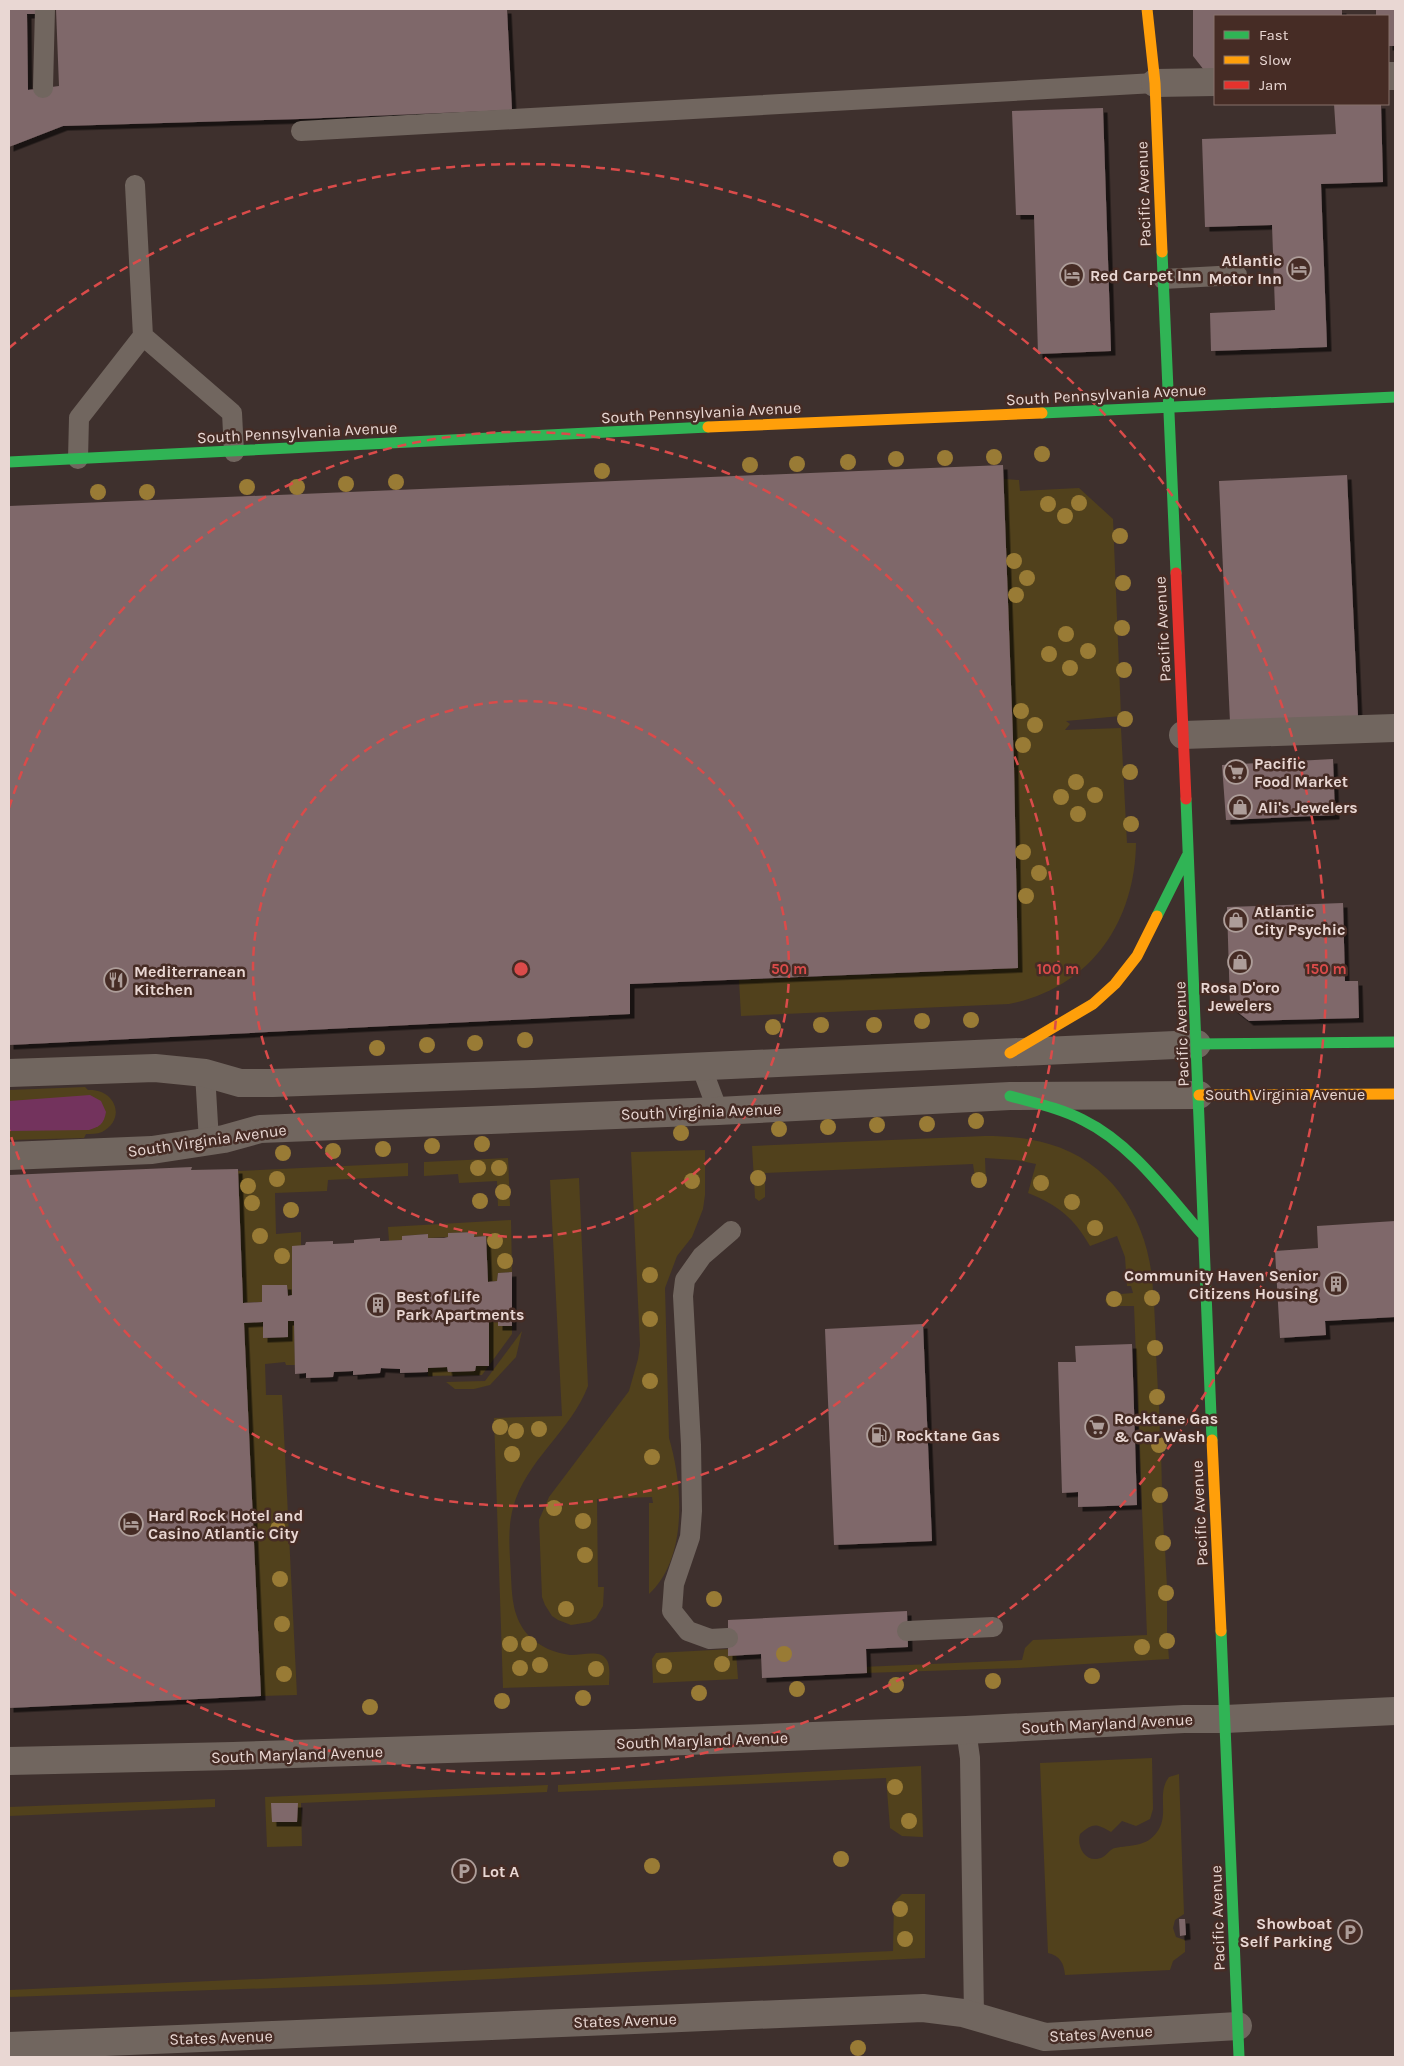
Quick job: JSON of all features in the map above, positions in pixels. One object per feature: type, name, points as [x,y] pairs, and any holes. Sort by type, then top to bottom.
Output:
[{"type":"street","name":"Pacific Avenue","points":[[1148,9],[1155,83],[1200,1095],[1202,1234],[1240,2057]]},
{"type":"street","points":[[1155,83],[1214,82]]},
{"type":"street","name":"South Pennsylvania Avenue","points":[[9,462],[626,431],[1395,397]]},
{"type":"street","points":[[1183,735],[1395,728]]},
{"type":"street","points":[[1010,1054],[1093,1004],[1115,984],[1137,956],[1189,852]]},
{"type":"street","points":[[9,1073],[155,1068],[205,1073],[240,1083],[273,1083],[1010,1054],[1197,1044],[1395,1042]]},
{"type":"street","name":"South Virginia Avenue","points":[[9,1156],[152,1150],[209,1141],[260,1129],[718,1111],[1010,1096],[1395,1094]]},
{"type":"street","points":[[1010,1096],[1066,1112],[1092,1124],[1115,1140],[1202,1234]]},
{"type":"street","name":"South Maryland Avenue","points":[[9,1761],[243,1756],[966,1730],[1174,1719],[1225,1719],[1395,1712]]},
{"type":"street","name":"States Avenue","points":[[9,2046],[923,2008],[974,2016],[1045,2037],[1238,2026]]},
{"type":"lane","points":[[43,88],[46,9]]},
{"type":"lane","points":[[301,130],[1155,83]]},
{"type":"lane","points":[[78,459],[79,418],[143,336],[135,185]]},
{"type":"lane","points":[[1163,279],[1236,275]]},
{"type":"lane","points":[[143,336],[232,414],[234,452]]},
{"type":"lane","points":[[701,1066],[718,1111]]},
{"type":"lane","points":[[205,1073],[209,1141]]},
{"type":"lane","points":[[728,1638],[710,1639],[688,1631],[672,1610],[674,1584],[690,1536],[692,1511],[691,1445],[683,1296],[685,1280],[702,1256],[731,1231]]},
{"type":"lane","points":[[907,1631],[993,1628]]},
{"type":"lane","points":[[966,1730],[970,1758],[974,2016]]},
{"type":"shaded area","points":[[1004,479],[1019,480],[1020,491],[1079,488],[1113,519],[1121,716],[1066,721],[1070,724],[1065,730],[1121,728],[1127,843],[1136,843],[1134,872],[1127,900],[1117,925],[1085,967],[1063,983],[1038,996],[1009,1004],[741,1016],[739,980],[1018,968]]},
{"type":"shaded area","points":[[85,1087],[88,1090],[106,1094],[115,1106],[114,1120],[102,1132],[86,1134],[84,1138],[9,1140],[9,1090]]},
{"type":"shaded area","points":[[90,1095],[101,1101],[106,1112],[102,1122],[96,1128],[89,1130],[9,1131],[9,1101]]},
{"type":"shaded area","points":[[985,1136],[1033,1140],[1049,1144],[1073,1153],[1093,1166],[1111,1182],[1126,1201],[1146,1245],[1151,1269],[1153,1294],[1148,1295],[1149,1303],[1154,1303],[1156,1343],[1151,1344],[1151,1353],[1156,1353],[1158,1392],[1153,1392],[1153,1402],[1159,1402],[1160,1441],[1155,1442],[1155,1451],[1161,1450],[1162,1490],[1157,1490],[1157,1500],[1162,1500],[1164,1538],[1159,1539],[1160,1549],[1165,1549],[1167,1587],[1162,1588],[1162,1597],[1167,1598],[1167,1637],[1163,1638],[1164,1647],[1168,1646],[1169,1659],[1018,1668],[834,1674],[792,1670],[1022,1660],[1025,1648],[1033,1640],[1147,1635],[1134,1306],[1108,1306],[1105,1300],[1109,1295],[1133,1293],[1131,1286],[1127,1286],[1125,1257],[1117,1236],[1090,1246],[1078,1228],[1057,1208],[1028,1193],[1036,1164],[1016,1160],[985,1158],[986,1184],[981,1188],[976,1185],[973,1164],[765,1173],[765,1197],[759,1201],[755,1198],[752,1146]]},
{"type":"shaded area","points":[[705,1150],[705,1195],[703,1209],[692,1237],[677,1256],[665,1288],[669,1438],[674,1457],[679,1499],[679,1520],[671,1561],[662,1579],[649,1594],[649,1503],[653,1503],[652,1497],[597,1499],[598,1587],[604,1587],[603,1606],[596,1618],[590,1622],[571,1625],[552,1616],[542,1597],[539,1520],[549,1497],[629,1391],[638,1359],[640,1345],[631,1152]]},
{"type":"shaded area","points":[[508,1158],[510,1206],[498,1206],[497,1181],[459,1183],[458,1174],[424,1176],[424,1162]]},
{"type":"shaded area","points":[[408,1163],[408,1176],[328,1180],[327,1191],[275,1193],[276,1234],[301,1232],[301,1246],[292,1295],[288,1296],[287,1285],[263,1285],[262,1302],[243,1303],[238,1171]]},
{"type":"shaded area","points":[[579,1178],[588,1386],[571,1417],[527,1475],[519,1491],[510,1525],[511,1584],[517,1615],[529,1636],[548,1649],[559,1653],[570,1655],[599,1654],[603,1656],[609,1665],[609,1685],[503,1688],[494,1418],[562,1416],[550,1180]]},
{"type":"shaded area","points":[[511,1220],[512,1272],[498,1273],[497,1281],[488,1282],[486,1236],[474,1237],[474,1232],[449,1233],[448,1237],[428,1238],[428,1234],[402,1236],[402,1240],[389,1241],[388,1227]]},
{"type":"shaded area","points":[[498,1312],[498,1326],[512,1326],[512,1334],[482,1375],[428,1376],[428,1368],[447,1367],[448,1372],[475,1371],[489,1313]]},
{"type":"shaded area","points":[[288,1321],[294,1321],[295,1365],[286,1365],[285,1362],[265,1364],[266,1395],[282,1395],[297,1695],[261,1696],[244,1323],[263,1322],[264,1338],[288,1337]]},
{"type":"shaded area","points":[[522,1331],[516,1357],[490,1385],[474,1389],[455,1389],[446,1382],[485,1381]]},
{"type":"shaded area","points":[[731,1649],[736,1652],[738,1679],[653,1683],[652,1659],[656,1653]]},
{"type":"shaded area","points":[[1152,1758],[1153,1809],[1150,1819],[1136,1826],[1122,1821],[1111,1832],[1102,1827],[1092,1826],[1080,1834],[1080,1845],[1084,1854],[1092,1859],[1097,1859],[1113,1849],[1143,1843],[1153,1837],[1163,1819],[1163,1790],[1165,1784],[1169,1777],[1179,1774],[1184,1914],[1175,1920],[1173,1928],[1176,1937],[1185,1940],[1185,1952],[1173,1961],[1170,1970],[1065,1975],[1061,1961],[1056,1956],[1048,1953],[1040,1763]]},
{"type":"shaded area","points":[[921,1766],[923,1837],[902,1836],[890,1828],[886,1778],[558,1792],[558,1785]]},
{"type":"shaded area","points":[[548,1785],[547,1792],[301,1803],[302,1846],[267,1847],[265,1797]]},
{"type":"shaded area","points":[[215,1799],[215,1807],[9,1816],[9,1807]]},
{"type":"shaded area","points":[[902,1894],[925,1894],[925,1958],[392,1984],[9,1997],[9,1990],[893,1951],[894,1902]]},
{"type":"building","points":[[9,9],[42,9],[42,14],[27,14],[28,90],[59,86],[56,9],[507,9],[512,110],[63,126],[9,147]]},
{"type":"building","points":[[1193,9],[1342,9],[1342,15],[1214,15],[1214,70],[1204,70],[1193,56]]},
{"type":"building","points":[[1376,9],[1395,9],[1395,46],[1389,46],[1389,15],[1376,15]]},
{"type":"building","name":"Atlantic Motor Inn","points":[[1334,105],[1381,105],[1383,182],[1321,184],[1327,347],[1211,351],[1210,313],[1275,310],[1272,225],[1205,227],[1202,139],[1336,134]]},
{"type":"building","name":"Red Carpet Inn","points":[[1103,108],[1111,351],[1038,354],[1034,215],[1016,215],[1012,111]]},
{"type":"building","points":[[1003,465],[1014,766],[1018,968],[630,984],[630,1014],[9,1045],[9,506]]},
{"type":"building","points":[[1347,475],[1358,716],[1230,722],[1219,481]]},
{"type":"building","points":[[1333,759],[1335,815],[1226,820],[1222,765]]},
{"type":"building","points":[[1343,903],[1345,981],[1358,981],[1359,1018],[1249,1021],[1230,1006],[1227,907]]},
{"type":"building","name":"Hard Rock Hotel and Casino Atlantic City","points":[[192,1167],[191,1170],[238,1169],[243,1303],[262,1302],[262,1285],[287,1285],[288,1296],[292,1295],[292,1246],[305,1245],[306,1242],[333,1241],[333,1244],[354,1243],[354,1240],[380,1238],[380,1241],[402,1240],[402,1236],[428,1234],[428,1238],[444,1238],[448,1237],[448,1233],[475,1232],[474,1237],[486,1236],[488,1282],[497,1281],[498,1273],[512,1272],[512,1326],[498,1326],[498,1312],[489,1313],[489,1366],[476,1366],[475,1371],[448,1372],[447,1367],[428,1368],[428,1372],[400,1373],[400,1369],[381,1368],[380,1373],[353,1375],[353,1371],[334,1372],[333,1377],[306,1378],[306,1373],[295,1374],[294,1321],[288,1321],[288,1337],[263,1338],[263,1322],[244,1323],[261,1696],[9,1708],[9,1175]]},
{"type":"building","name":"Community Haven Senior Citizens Housing","points":[[1395,1221],[1395,1317],[1325,1321],[1326,1335],[1280,1338],[1275,1251],[1318,1248],[1317,1226]]},
{"type":"building","name":"Rocktane Gas","points":[[923,1324],[932,1541],[834,1545],[825,1329]]},
{"type":"building","name":"Rocktane Gas & Car Wash","points":[[1132,1344],[1137,1505],[1078,1507],[1078,1492],[1062,1493],[1058,1362],[1076,1362],[1075,1346]]},
{"type":"building","points":[[907,1611],[908,1647],[866,1649],[867,1673],[762,1678],[761,1654],[728,1656],[728,1620]]},
{"type":"building","points":[[271,1803],[298,1803],[297,1822],[272,1822]]},
{"type":"building","points":[[1179,1919],[1185,1919],[1186,1935],[1180,1936]]},
{"type":"traffic: fast","points":[[1162,252],[1176,573]]},
{"type":"traffic: fast","points":[[1042,413],[1395,397]]},
{"type":"traffic: fast","points":[[9,462],[708,427]]},
{"type":"traffic: fast","points":[[1186,799],[1212,1440]]},
{"type":"traffic: fast","points":[[1157,916],[1187,856]]},
{"type":"traffic: fast","points":[[1197,1044],[1395,1042]]},
{"type":"traffic: fast","points":[[1010,1096],[1065,1112],[1101,1130],[1148,1171],[1202,1234]]},
{"type":"traffic: fast","points":[[1221,1631],[1239,2057]]},
{"type":"traffic: slow","points":[[1147,9],[1155,83],[1162,252]]},
{"type":"traffic: slow","points":[[708,427],[1042,413]]},
{"type":"traffic: slow","points":[[1010,1053],[1093,1004],[1115,984],[1137,956],[1157,916]]},
{"type":"traffic: slow","points":[[1199,1095],[1395,1094]]},
{"type":"traffic: slow","points":[[1212,1440],[1221,1631]]},
{"type":"traffic: jam","points":[[1176,573],[1186,799]]},
{"type":"place","name":"Atlantic Motor Inn","points":[[1299,269]]},
{"type":"place","name":"Red Carpet Inn","points":[[1072,275]]},
{"type":"place","name":"Pacific Food Market","points":[[1236,772]]},
{"type":"place","name":"Ali's Jewelers","points":[[1240,807]]},
{"type":"place","name":"Atlantic City Psychic","points":[[1236,920]]},
{"type":"place","name":"Rosa D'oro Jewelers","points":[[1240,962]]},
{"type":"place","name":"Mediterranean Kitchen","points":[[116,980]]},
{"type":"place","name":"Community Haven Senior Citizens Housing","points":[[1336,1284]]},
{"type":"place","name":"Best of Life Park Apartments","points":[[378,1305]]},
{"type":"place","name":"Rocktane Gas & Car Wash","points":[[1097,1427]]},
{"type":"place","name":"Rocktane Gas","points":[[879,1435]]},
{"type":"place","name":"Hard Rock Hotel and Casino Atlantic City","points":[[131,1524]]},
{"type":"place","name":"Lot A","points":[[464,1871]]},
{"type":"place","name":"Showboat Self Parking","points":[[1350,1932]]}]
